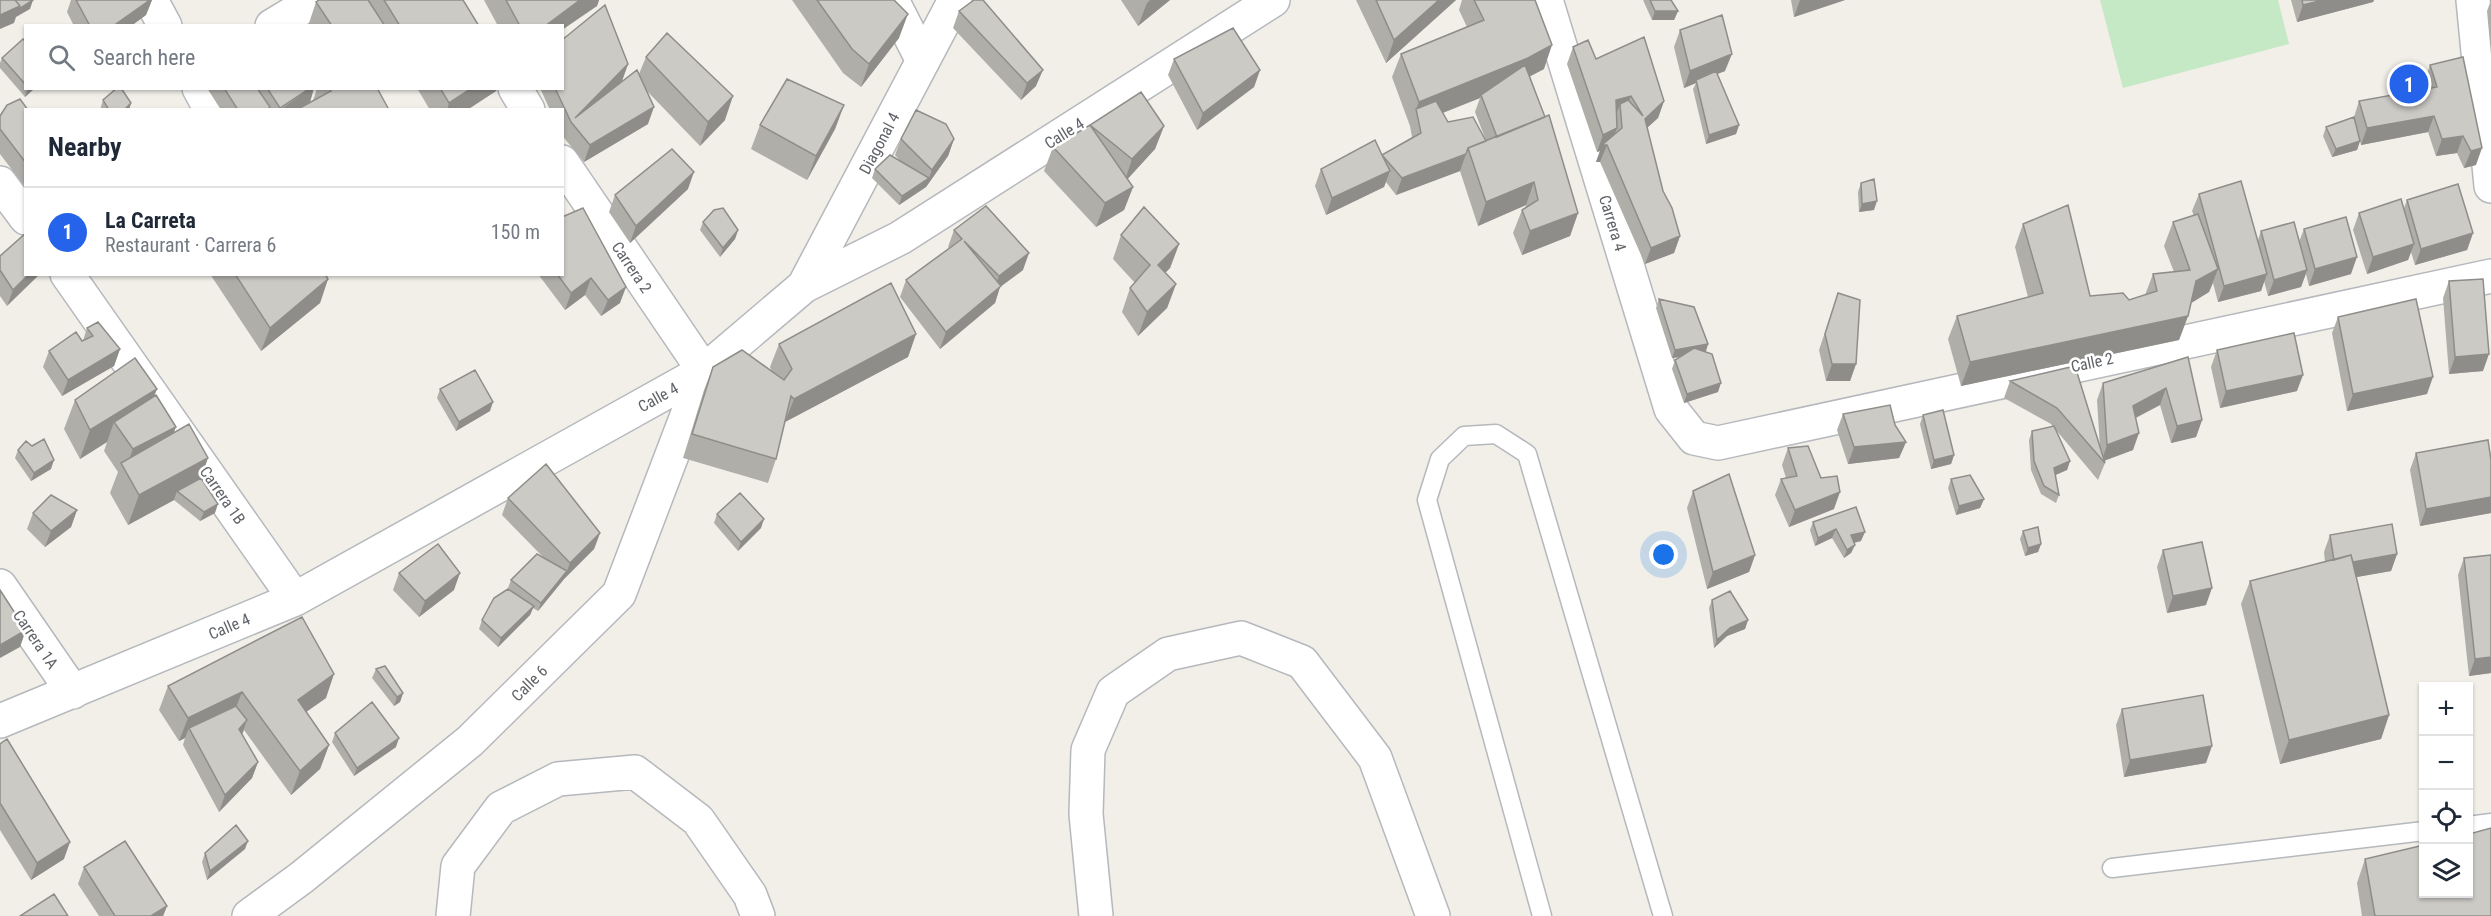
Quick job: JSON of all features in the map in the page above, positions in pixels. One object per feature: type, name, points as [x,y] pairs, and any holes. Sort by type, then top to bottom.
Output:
[{"type":"street","points":[[151,0],[164,24]]},
{"type":"street","points":[[275,24],[315,0]]},
{"type":"street","points":[[892,0],[922,61]]},
{"type":"street","name":"Diagonal 4","points":[[804,286],[955,0]]},
{"type":"street","name":"Calle 4","points":[[0,721],[295,599],[704,371],[804,286],[900,238],[1273,0]]},
{"type":"street","name":"Carrera 4","points":[[1546,0],[1671,410],[1694,438]]},
{"type":"street","points":[[2473,0],[2491,186]]},
{"type":"street","points":[[200,90],[211,108]]},
{"type":"street","points":[[516,90],[527,108]]},
{"type":"street","name":"Carrera 2","points":[[564,165],[704,371]]},
{"type":"street","points":[[0,183],[24,215]]},
{"type":"street","name":"Carrera 1B","points":[[68,276],[295,599]]},
{"type":"street","name":"Calle 2","points":[[1694,438],[1718,443],[2491,276]]},
{"type":"street","name":"Calle 6","points":[[249,916],[301,878],[470,741],[619,594],[704,371]]},
{"type":"street","name":"Carrera 1A","points":[[0,586],[73,692]]},
{"type":"street","points":[[1096,916],[1086,814],[1088,750],[1113,693],[1168,654],[1241,638],[1302,662],[1375,758],[1432,916]]},
{"type":"street","points":[[453,916],[458,866],[501,808],[558,779],[635,772],[698,820],[750,895],[758,916]]},
{"type":"lane","points":[[1542,916],[1427,500],[1440,459],[1464,436],[1496,434],[1527,453],[1663,916]]},
{"type":"lane","points":[[2473,825],[2491,823]]},
{"type":"lane","points":[[2112,868],[2419,832]]},
{"type":"green space","points":[[2100,0],[2278,0],[2289,44],[2123,88]]},
{"type":"building","points":[[0,0],[15,0],[20,6],[0,15]]},
{"type":"building","points":[[15,0],[33,0],[19,9],[20,6]]},
{"type":"building","points":[[76,0],[150,0],[116,24],[89,24]]},
{"type":"building","points":[[319,0],[368,0],[384,24],[331,24],[316,2]]},
{"type":"building","points":[[384,0],[463,0],[478,24],[399,24]]},
{"type":"building","points":[[506,0],[580,0],[548,24],[519,24]]},
{"type":"building","points":[[817,0],[894,0],[908,14],[869,64],[852,49]]},
{"type":"building","points":[[974,0],[983,0],[1043,70],[1027,83],[959,11]]},
{"type":"building","points":[[1376,0],[1439,0],[1394,40]]},
{"type":"building","points":[[1474,0],[1535,0],[1552,45],[1528,58],[1419,102],[1401,54],[1484,20]]},
{"type":"building","points":[[1650,0],[1671,0],[1678,11],[1655,11]]},
{"type":"building","points":[[2302,0],[2323,0],[2303,5]]},
{"type":"building","points":[[605,5],[628,64],[575,118],[637,70],[654,107],[590,145],[571,122],[556,90],[564,90],[564,38]]},
{"type":"building","points":[[1722,15],[1732,54],[1690,71],[1680,30]]},
{"type":"building","points":[[1233,28],[1260,70],[1203,113],[1174,59]]},
{"type":"building","points":[[667,33],[733,96],[708,122],[646,57]]},
{"type":"building","points":[[1644,37],[1664,101],[1645,119],[1663,191],[1672,208],[1680,236],[1651,248],[1607,145],[1602,145],[1622,128],[1620,104],[1628,100],[1643,116],[1631,96],[1616,100],[1617,128],[1603,135],[1573,47],[1588,40],[1596,59]]},
{"type":"building","points":[[24,40],[24,83],[2,58]]},
{"type":"building","points":[[2463,57],[2482,148],[2471,151],[2463,136],[2442,139],[2434,116],[2367,128],[2359,101],[2437,87],[2430,65]]},
{"type":"building","points":[[1525,65],[1545,117],[1497,137],[1481,95]]},
{"type":"building","points":[[1716,71],[1739,125],[1709,135],[1696,80]]},
{"type":"building","points":[[787,79],[844,105],[816,156],[760,125]]},
{"type":"building","points":[[115,90],[122,90],[131,103],[126,108],[108,108],[103,100]]},
{"type":"building","points":[[225,90],[258,90],[270,107],[269,108],[237,108]]},
{"type":"building","points":[[268,90],[307,90],[280,108]]},
{"type":"building","points":[[378,90],[388,108],[300,108],[331,91]]},
{"type":"building","points":[[441,90],[469,90],[449,103]]},
{"type":"building","points":[[1141,92],[1164,126],[1132,159],[1090,125]]},
{"type":"building","points":[[20,99],[27,108],[24,108],[24,160],[0,129],[0,116],[7,105]]},
{"type":"building","points":[[1436,101],[1448,122],[1473,117],[1486,141],[1468,148],[1466,154],[1402,178],[1382,155],[1421,133],[1416,109]]},
{"type":"building","points":[[916,110],[946,124],[954,139],[932,170],[901,139]]},
{"type":"building","points":[[1549,115],[1578,213],[1530,231],[1522,210],[1538,200],[1534,182],[1486,202],[1468,148]]},
{"type":"building","points":[[2354,117],[2360,141],[2336,149],[2326,127]]},
{"type":"building","points":[[1090,125],[1133,187],[1105,203],[1053,147]]},
{"type":"building","points":[[1375,140],[1390,171],[1332,198],[1321,169]]},
{"type":"building","points":[[672,149],[694,172],[636,226],[615,195]]},
{"type":"building","points":[[890,155],[929,178],[902,196],[875,169]]},
{"type":"building","points":[[1874,179],[1877,201],[1862,204],[1861,183]]},
{"type":"building","points":[[2241,181],[2267,274],[2224,286],[2199,194]]},
{"type":"building","points":[[2458,184],[2473,233],[2421,249],[2407,200]]},
{"type":"building","points":[[2401,199],[2414,244],[2373,257],[2359,213]]},
{"type":"building","points":[[2068,205],[2090,296],[2123,293],[2129,300],[2157,291],[2153,274],[2190,270],[2173,222],[2198,214],[2218,269],[2196,281],[2188,316],[1970,362],[1957,316],[2043,293],[2023,224]]},
{"type":"building","points":[[986,206],[1029,253],[999,276],[964,241],[1001,286],[946,332],[906,280],[962,239],[954,230]]},
{"type":"building","points":[[1144,207],[1179,244],[1158,265],[1176,284],[1147,312],[1130,288],[1150,265],[1121,235]]},
{"type":"building","points":[[583,208],[626,287],[608,300],[591,278],[571,293],[558,276],[564,276],[564,216]]},
{"type":"building","points":[[723,208],[738,230],[723,248],[703,222],[714,210]]},
{"type":"building","points":[[2346,217],[2357,257],[2315,269],[2304,229]]},
{"type":"building","points":[[2294,222],[2307,270],[2274,280],[2261,231]]},
{"type":"building","points":[[24,235],[24,276],[27,276],[13,290],[0,270],[0,256]]},
{"type":"building","points":[[236,276],[326,276],[328,279],[270,328]]},
{"type":"building","points":[[2483,279],[2489,354],[2455,357],[2449,281]]},
{"type":"building","points":[[891,283],[916,334],[794,399],[791,396],[776,459],[692,434],[713,367],[742,350],[784,380],[792,369],[779,344]]},
{"type":"building","points":[[1838,293],[1860,300],[1856,364],[1832,364],[1825,334]]},
{"type":"building","points":[[1659,299],[1694,307],[1708,344],[1675,350]]},
{"type":"building","points":[[2416,299],[2433,377],[2353,394],[2338,317]]},
{"type":"building","points":[[98,322],[120,349],[68,380],[49,351],[76,332],[82,341],[93,336],[87,328]]},
{"type":"building","points":[[2294,333],[2303,375],[2226,391],[2217,350]]},
{"type":"building","points":[[1694,348],[1712,354],[1721,383],[1687,394],[1675,360]]},
{"type":"building","points":[[2188,357],[2202,420],[2177,426],[2166,388],[2133,406],[2139,433],[2107,445],[2103,383]]},
{"type":"building","points":[[135,358],[157,389],[90,430],[75,400]]},
{"type":"building","points":[[2075,366],[2105,463],[2057,408],[2010,381]]},
{"type":"building","points":[[475,370],[493,402],[459,422],[440,389]]},
{"type":"building","points":[[156,395],[176,427],[133,449],[114,422]]},
{"type":"building","points":[[1890,405],[1895,425],[1906,442],[1854,447],[1843,414]]},
{"type":"building","points":[[1943,410],[1954,455],[1934,460],[1923,415]]},
{"type":"building","points":[[189,424],[208,458],[139,495],[121,463]]},
{"type":"building","points":[[2054,426],[2070,461],[2054,468],[2059,495],[2044,486],[2034,461],[2032,431]]},
{"type":"building","points":[[44,439],[54,460],[34,473],[18,450],[26,441],[32,446]]},
{"type":"building","points":[[2488,440],[2491,460],[2491,497],[2426,509],[2416,453]]},
{"type":"building","points":[[1808,446],[1821,478],[1837,476],[1840,492],[1795,510],[1781,479],[1797,476],[1788,448]]},
{"type":"building","points":[[546,464],[600,533],[570,563],[508,498]]},
{"type":"building","points":[[1729,474],[1755,555],[1713,572],[1693,491]]},
{"type":"building","points":[[1970,475],[1984,499],[1959,506],[1951,479]]},
{"type":"building","points":[[201,478],[218,504],[204,512],[177,491]]},
{"type":"building","points":[[740,493],[764,519],[741,542],[717,514]]},
{"type":"building","points":[[51,495],[77,510],[51,531],[33,513]]},
{"type":"building","points":[[1856,507],[1865,532],[1851,535],[1855,545],[1847,550],[1836,529],[1818,538],[1813,522]]},
{"type":"building","points":[[2392,524],[2397,554],[2353,562],[2351,555],[2334,560],[2330,535]]},
{"type":"building","points":[[2038,527],[2041,544],[2028,548],[2023,531]]},
{"type":"building","points":[[2202,542],[2212,588],[2173,596],[2163,550]]},
{"type":"building","points":[[438,544],[460,573],[425,601],[399,573]]},
{"type":"building","points":[[537,554],[567,571],[541,603],[511,580]]},
{"type":"building","points":[[2351,555],[2389,715],[2289,740],[2250,581]]},
{"type":"building","points":[[2491,555],[2491,657],[2475,659],[2464,558]]},
{"type":"building","points":[[508,589],[534,606],[501,638],[482,620],[494,598]]},
{"type":"building","points":[[0,590],[26,630],[0,645]]},
{"type":"building","points":[[1730,591],[1748,620],[1730,628],[1717,640],[1712,600]]},
{"type":"building","points":[[302,617],[334,674],[298,700],[329,745],[300,771],[242,692],[188,718],[168,686]]},
{"type":"building","points":[[385,666],[403,693],[397,697],[376,669]]},
{"type":"building","points":[[2203,695],[2212,746],[2130,760],[2122,709]]},
{"type":"building","points":[[372,702],[399,738],[357,768],[335,733]]},
{"type":"building","points":[[236,706],[247,720],[239,729],[258,762],[225,795],[189,728]]},
{"type":"building","points":[[7,739],[70,842],[37,863],[0,803],[0,744]]},
{"type":"building","points":[[236,825],[248,841],[210,871],[205,853]]},
{"type":"building","points":[[2491,828],[2491,916],[2375,916],[2365,859],[2419,846],[2419,898],[2473,898],[2473,833]]},
{"type":"building","points":[[125,841],[167,906],[151,916],[115,916],[84,867]]},
{"type":"building","points":[[54,894],[68,916],[20,916]]},
{"type":"place","name":"La Carreta","points":[[2409,84]]}]
